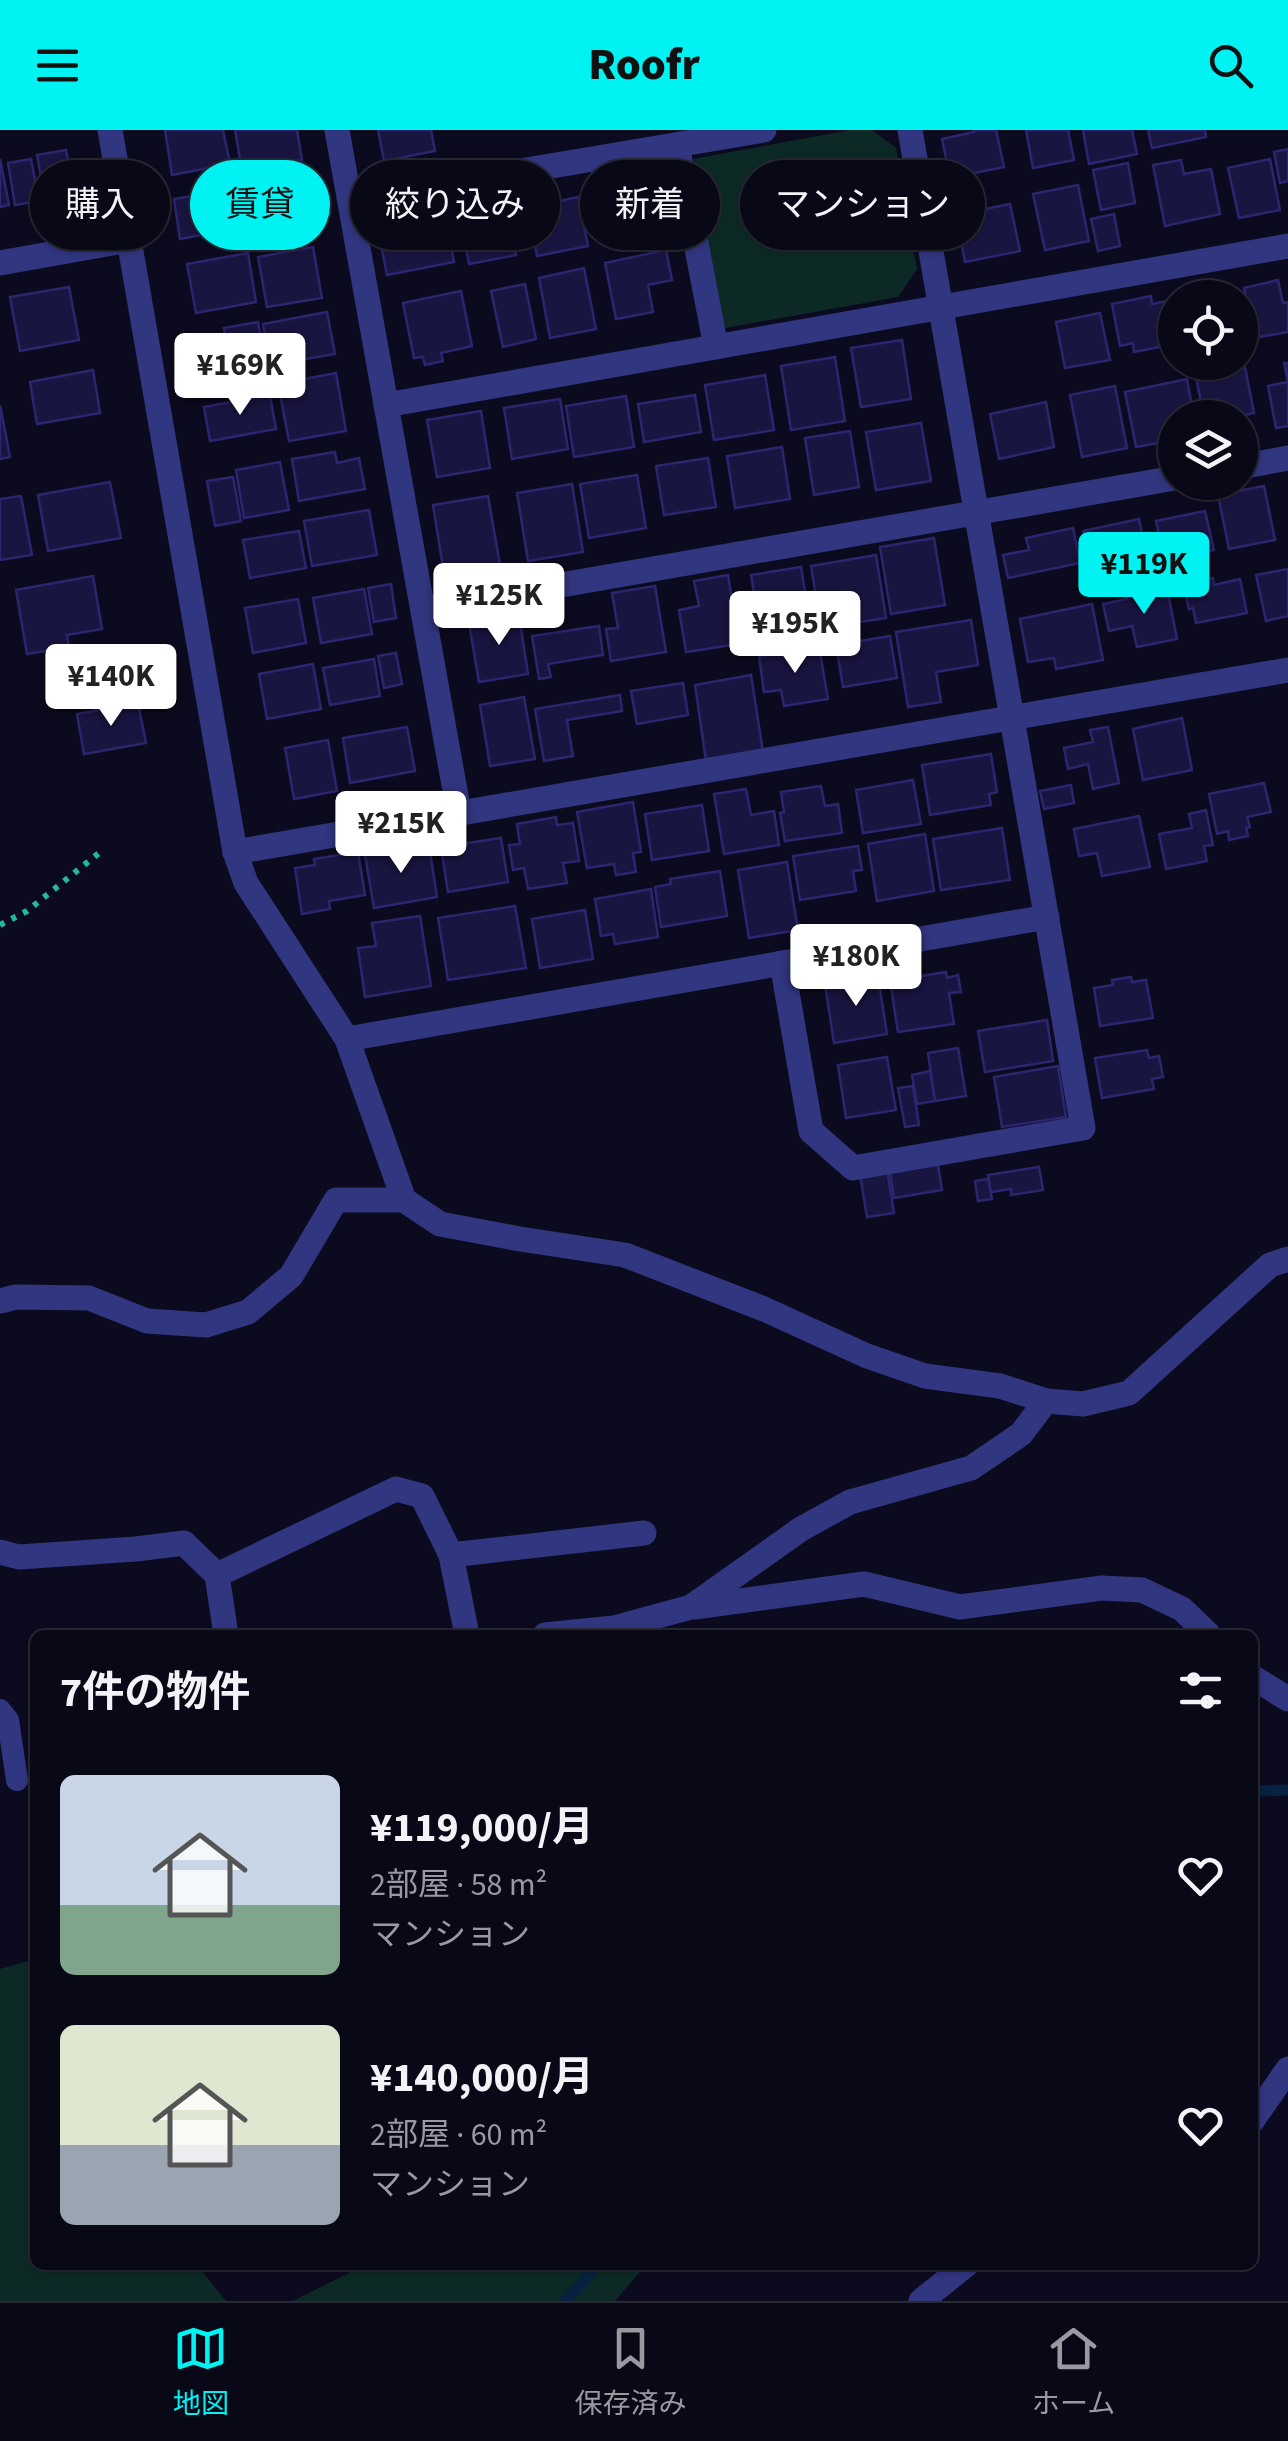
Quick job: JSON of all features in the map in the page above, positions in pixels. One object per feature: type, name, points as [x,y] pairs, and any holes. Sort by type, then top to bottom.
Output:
[{"type":"street","points":[[110,130],[115,160]]},
{"type":"street","points":[[338,130],[350,200]]},
{"type":"street","points":[[560,165],[764,130]]},
{"type":"street","points":[[782,963],[812,1131],[853,1168],[1084,1128],[910,130]]},
{"type":"street","points":[[677,145],[716,347]]},
{"type":"street","points":[[386,405],[1288,246]]},
{"type":"street","points":[[0,262],[70,250]]},
{"type":"street","points":[[131,250],[235,852],[246,883],[347,1038],[404,1200]]},
{"type":"street","points":[[359,250],[459,814]]},
{"type":"street","points":[[1258,464],[1288,458]]},
{"type":"street","points":[[422,609],[1158,481]]},
{"type":"street","points":[[235,852],[1288,670]]},
{"type":"street","points":[[347,1038],[1047,916]]},
{"type":"street","points":[[0,1302],[16,1297],[88,1298],[147,1320],[206,1325],[248,1312],[291,1276],[336,1200],[404,1200],[440,1224],[624,1255],[867,1356],[925,1376],[1000,1386],[1046,1401],[1083,1404],[1129,1393],[1270,1266],[1288,1259]]},
{"type":"street","points":[[691,1607],[801,1529],[850,1502],[971,1468],[1021,1434],[1046,1401]]},
{"type":"street","points":[[217,1575],[396,1489],[422,1496],[452,1555],[466,1630]]},
{"type":"street","points":[[452,1555],[644,1533]]},
{"type":"street","points":[[0,1552],[19,1557],[184,1543],[217,1575],[225,1630]]},
{"type":"street","points":[[594,1630],[691,1607],[864,1584],[960,1607],[1102,1588],[1142,1590],[1182,1609],[1203,1630]]},
{"type":"street","points":[[1258,1682],[1288,1700]]},
{"type":"street","points":[[1258,2112],[1288,2069]]},
{"type":"street","points":[[921,2301],[960,2270]]},
{"type":"lane","points":[[0,1710],[8,1720],[17,1780]]},
{"type":"path","points":[[0,924],[27,911],[99,852]]},
{"type":"green space","points":[[850,130],[872,130],[896,148],[898,160],[740,160],[740,250],[914,250],[917,269],[898,297],[720,329],[707,250],[720,250],[720,160],[693,159]]},
{"type":"green space","points":[[30,1960],[30,2270],[201,2270],[226,2301],[0,2301],[0,1969]]},
{"type":"green space","points":[[355,2270],[642,2270],[615,2301],[293,2301]]},
{"type":"building","points":[[165,130],[223,130],[229,160],[190,160],[190,172],[172,175]]},
{"type":"building","points":[[235,130],[297,130],[302,160],[240,160]]},
{"type":"building","points":[[378,130],[431,130],[435,151],[384,160]]},
{"type":"building","points":[[996,130],[1004,167],[985,171],[985,160],[946,160],[942,139]]},
{"type":"building","points":[[1026,130],[1068,130],[1074,160],[1033,168]]},
{"type":"building","points":[[1083,130],[1132,130],[1137,154],[1089,164]]},
{"type":"building","points":[[1148,130],[1205,130],[1206,137],[1152,148]]},
{"type":"building","points":[[1288,149],[1288,181],[1280,183],[1274,152]]},
{"type":"building","points":[[66,150],[68,160],[38,160],[37,155]]},
{"type":"building","points":[[0,159],[9,205],[0,207]]},
{"type":"building","points":[[31,159],[30,202],[15,205],[8,163]]},
{"type":"building","points":[[1270,159],[1280,210],[1239,218],[1228,168]]},
{"type":"building","points":[[1181,160],[1184,174],[1211,169],[1220,214],[1165,226],[1153,165]]},
{"type":"building","points":[[1128,163],[1135,203],[1101,210],[1093,170]]},
{"type":"building","points":[[1078,185],[1089,241],[1045,250],[1033,194]]},
{"type":"building","points":[[190,196],[190,237],[180,239],[174,199]]},
{"type":"building","points":[[578,197],[580,248],[537,256],[536,250],[560,250],[560,201]]},
{"type":"building","points":[[1010,204],[1020,251],[965,262],[963,250],[985,250],[985,209]]},
{"type":"building","points":[[1114,214],[1120,246],[1098,251],[1091,219]]},
{"type":"building","points":[[314,250],[322,298],[267,307],[258,257]]},
{"type":"building","points":[[382,250],[452,250],[454,262],[387,275]]},
{"type":"building","points":[[466,250],[515,250],[516,255],[469,264]]},
{"type":"building","points":[[666,250],[672,280],[648,285],[653,312],[616,319],[605,263]]},
{"type":"building","points":[[248,253],[256,302],[196,313],[187,264]]},
{"type":"building","points":[[584,268],[596,329],[550,338],[539,278]]},
{"type":"building","points":[[1278,280],[1283,303],[1288,302],[1288,332],[1258,337],[1258,285]]},
{"type":"building","points":[[525,284],[536,339],[503,347],[491,291]]},
{"type":"building","points":[[69,287],[79,340],[20,351],[10,297]]},
{"type":"building","points":[[461,291],[472,346],[441,353],[443,361],[425,365],[423,357],[414,358],[403,303]]},
{"type":"building","points":[[1151,296],[1152,304],[1158,303],[1158,347],[1134,352],[1133,343],[1120,346],[1112,304]]},
{"type":"building","points":[[327,312],[335,354],[270,365],[263,324]]},
{"type":"building","points":[[1100,313],[1110,360],[1065,368],[1056,322]]},
{"type":"building","points":[[258,322],[266,367],[194,379],[189,354],[227,347],[224,328]]},
{"type":"building","points":[[902,340],[911,399],[861,407],[851,348]]},
{"type":"building","points":[[835,357],[845,421],[791,430],[781,366]]},
{"type":"building","points":[[93,370],[100,413],[37,424],[30,382]]},
{"type":"building","points":[[336,373],[346,431],[289,441],[278,384]]},
{"type":"building","points":[[765,375],[774,430],[714,440],[705,385]]},
{"type":"building","points":[[1187,380],[1191,400],[1158,400],[1158,443],[1136,447],[1125,392]]},
{"type":"building","points":[[1197,380],[1248,380],[1251,400],[1200,400]]},
{"type":"building","points":[[1288,382],[1288,426],[1276,428],[1268,386]]},
{"type":"building","points":[[1115,386],[1127,448],[1082,457],[1070,395]]},
{"type":"building","points":[[270,395],[276,429],[210,441],[204,407]]},
{"type":"building","points":[[695,395],[701,432],[644,442],[638,404]]},
{"type":"building","points":[[626,396],[634,447],[574,457],[566,406]]},
{"type":"building","points":[[560,399],[568,449],[512,459],[504,408]]},
{"type":"building","points":[[1046,402],[1054,447],[999,459],[990,414]]},
{"type":"building","points":[[0,405],[10,457],[0,459]]},
{"type":"building","points":[[481,411],[490,468],[437,477],[427,420]]},
{"type":"building","points":[[921,423],[931,481],[876,490],[866,432]]},
{"type":"building","points":[[850,431],[859,487],[814,495],[805,438]]},
{"type":"building","points":[[782,447],[790,499],[735,508],[727,456]]},
{"type":"building","points":[[335,452],[337,463],[359,458],[365,489],[299,501],[292,459]]},
{"type":"building","points":[[708,458],[716,507],[664,515],[656,466]]},
{"type":"building","points":[[280,462],[289,510],[244,518],[236,470]]},
{"type":"building","points":[[637,475],[646,528],[589,538],[580,484]]},
{"type":"building","points":[[233,477],[241,521],[215,526],[207,481]]},
{"type":"building","points":[[110,482],[121,538],[48,551],[38,495]]},
{"type":"building","points":[[572,484],[583,552],[528,561],[517,493]]},
{"type":"building","points":[[1264,486],[1275,540],[1229,549],[1219,500],[1258,500],[1258,487]]},
{"type":"building","points":[[21,496],[32,555],[0,560],[0,499]]},
{"type":"building","points":[[488,496],[500,565],[444,574],[433,505]]},
{"type":"building","points":[[369,510],[377,555],[312,566],[304,521]]},
{"type":"building","points":[[1205,511],[1214,550],[1164,560],[1156,521]]},
{"type":"building","points":[[1139,519],[1150,571],[1093,582],[1083,531]]},
{"type":"building","points":[[1073,528],[1080,563],[1008,578],[1003,555],[1029,550],[1026,538]]},
{"type":"building","points":[[299,531],[306,568],[250,578],[243,540]]},
{"type":"building","points":[[934,538],[945,605],[891,614],[880,547]]},
{"type":"building","points":[[876,555],[886,618],[821,628],[811,566]]},
{"type":"building","points":[[801,567],[812,634],[762,642],[751,575]]},
{"type":"building","points":[[1288,569],[1288,616],[1266,621],[1256,575]]},
{"type":"building","points":[[728,575],[739,644],[686,652],[679,610],[699,606],[694,581]]},
{"type":"building","points":[[93,576],[102,629],[67,635],[69,647],[27,654],[16,590]]},
{"type":"building","points":[[1213,578],[1214,585],[1240,579],[1247,613],[1196,623],[1183,584]]},
{"type":"building","points":[[391,584],[396,618],[374,622],[368,588]]},
{"type":"building","points":[[655,586],[666,652],[611,661],[606,629],[618,628],[612,593]]},
{"type":"building","points":[[1167,588],[1177,639],[1137,647],[1132,626],[1109,631],[1103,604],[1127,599],[1126,595]]},
{"type":"building","points":[[364,589],[372,634],[321,643],[313,598]]},
{"type":"building","points":[[298,599],[306,643],[253,653],[245,608]]},
{"type":"building","points":[[1092,604],[1103,660],[1056,669],[1054,658],[1028,662],[1020,619]]},
{"type":"building","points":[[519,615],[528,674],[479,682],[469,623]]},
{"type":"building","points":[[971,620],[978,665],[936,672],[941,702],[908,707],[896,632]]},
{"type":"building","points":[[599,626],[603,655],[548,664],[551,677],[539,679],[532,636]]},
{"type":"building","points":[[890,636],[897,678],[843,687],[836,645]]},
{"type":"building","points":[[107,647],[115,688],[60,697],[53,656]]},
{"type":"building","points":[[819,647],[828,699],[784,706],[781,690],[764,692],[759,656]]},
{"type":"building","points":[[396,653],[402,684],[384,688],[378,656]]},
{"type":"building","points":[[374,659],[380,696],[330,705],[323,668]]},
{"type":"building","points":[[313,664],[321,709],[267,719],[259,674]]},
{"type":"building","points":[[751,675],[763,752],[706,761],[695,685]]},
{"type":"building","points":[[683,683],[688,715],[637,724],[631,691]]},
{"type":"building","points":[[620,695],[622,711],[567,720],[573,756],[544,761],[535,709]]},
{"type":"building","points":[[524,697],[535,759],[490,766],[480,705]]},
{"type":"building","points":[[138,703],[146,743],[84,754],[77,714]]},
{"type":"building","points":[[1182,718],[1192,770],[1143,780],[1133,729]]},
{"type":"building","points":[[407,727],[415,771],[350,783],[343,738]]},
{"type":"building","points":[[1108,727],[1119,783],[1093,789],[1088,764],[1068,769],[1064,748],[1093,742],[1090,730]]},
{"type":"building","points":[[328,740],[337,791],[294,799],[285,748]]},
{"type":"building","points":[[991,754],[997,792],[989,794],[991,805],[930,815],[922,765]]},
{"type":"building","points":[[913,780],[921,824],[863,833],[856,790]]},
{"type":"building","points":[[1264,783],[1271,812],[1247,817],[1248,836],[1229,840],[1228,831],[1217,834],[1209,794]]},
{"type":"building","points":[[1071,785],[1074,803],[1044,809],[1040,791]]},
{"type":"building","points":[[821,786],[825,806],[838,804],[842,833],[785,841],[781,792]]},
{"type":"building","points":[[746,789],[751,815],[774,811],[779,845],[724,854],[714,794]]},
{"type":"building","points":[[633,802],[641,852],[633,853],[636,872],[616,875],[614,864],[587,868],[577,812]]},
{"type":"building","points":[[702,805],[709,851],[652,860],[645,814]]},
{"type":"building","points":[[1206,810],[1213,845],[1204,846],[1207,861],[1166,869],[1159,834],[1192,828],[1189,814]]},
{"type":"building","points":[[1139,816],[1150,867],[1102,876],[1097,853],[1079,856],[1074,829]]},
{"type":"building","points":[[556,817],[557,825],[573,823],[579,861],[563,863],[567,883],[528,889],[524,868],[513,870],[509,845],[520,844],[517,824]]},
{"type":"building","points":[[1002,828],[1010,880],[941,890],[933,839]]},
{"type":"building","points":[[925,834],[934,891],[877,901],[868,844]]},
{"type":"building","points":[[501,838],[508,882],[448,892],[441,847]]},
{"type":"building","points":[[429,845],[437,897],[374,908],[365,855]]},
{"type":"building","points":[[858,846],[862,870],[853,871],[856,891],[800,900],[793,856]]},
{"type":"building","points":[[358,852],[365,895],[329,901],[330,909],[302,914],[295,868],[315,865],[314,859]]},
{"type":"building","points":[[787,862],[798,930],[749,938],[738,870]]},
{"type":"building","points":[[720,871],[727,916],[661,927],[655,887],[671,884],[670,879]]},
{"type":"building","points":[[651,889],[658,937],[615,944],[613,934],[601,936],[595,899]]},
{"type":"building","points":[[515,906],[526,968],[448,980],[438,918]]},
{"type":"building","points":[[585,910],[593,959],[540,968],[532,919]]},
{"type":"building","points":[[420,916],[431,986],[365,997],[358,948],[376,946],[372,923]]},
{"type":"building","points":[[946,972],[947,978],[958,975],[961,992],[949,993],[954,1024],[898,1032],[890,981]]},
{"type":"building","points":[[878,976],[887,1034],[834,1043],[825,984]]},
{"type":"building","points":[[1131,977],[1132,982],[1146,980],[1153,1018],[1100,1026],[1094,988]]},
{"type":"building","points":[[1047,1020],[1053,1061],[985,1072],[978,1031]]},
{"type":"building","points":[[958,1048],[966,1096],[935,1101],[928,1053]]},
{"type":"building","points":[[1147,1050],[1149,1058],[1159,1056],[1163,1077],[1152,1079],[1154,1089],[1102,1098],[1095,1058]]},
{"type":"building","points":[[887,1057],[896,1110],[846,1118],[838,1065]]},
{"type":"building","points":[[1058,1066],[1066,1117],[1002,1127],[994,1077]]},
{"type":"building","points":[[930,1071],[935,1101],[917,1104],[912,1075]]},
{"type":"building","points":[[913,1086],[919,1125],[905,1127],[898,1088]]},
{"type":"building","points":[[937,1159],[942,1190],[894,1198],[889,1166]]},
{"type":"building","points":[[1039,1167],[1043,1190],[1011,1195],[1011,1189],[991,1192],[988,1175]]},
{"type":"building","points":[[887,1169],[894,1213],[867,1217],[860,1174]]},
{"type":"building","points":[[988,1179],[992,1199],[978,1201],[975,1181]]},
{"type":"waterway","points":[[1258,1792],[1288,1790]]},
{"type":"waterway","points":[[564,2301],[592,2270]]}]
